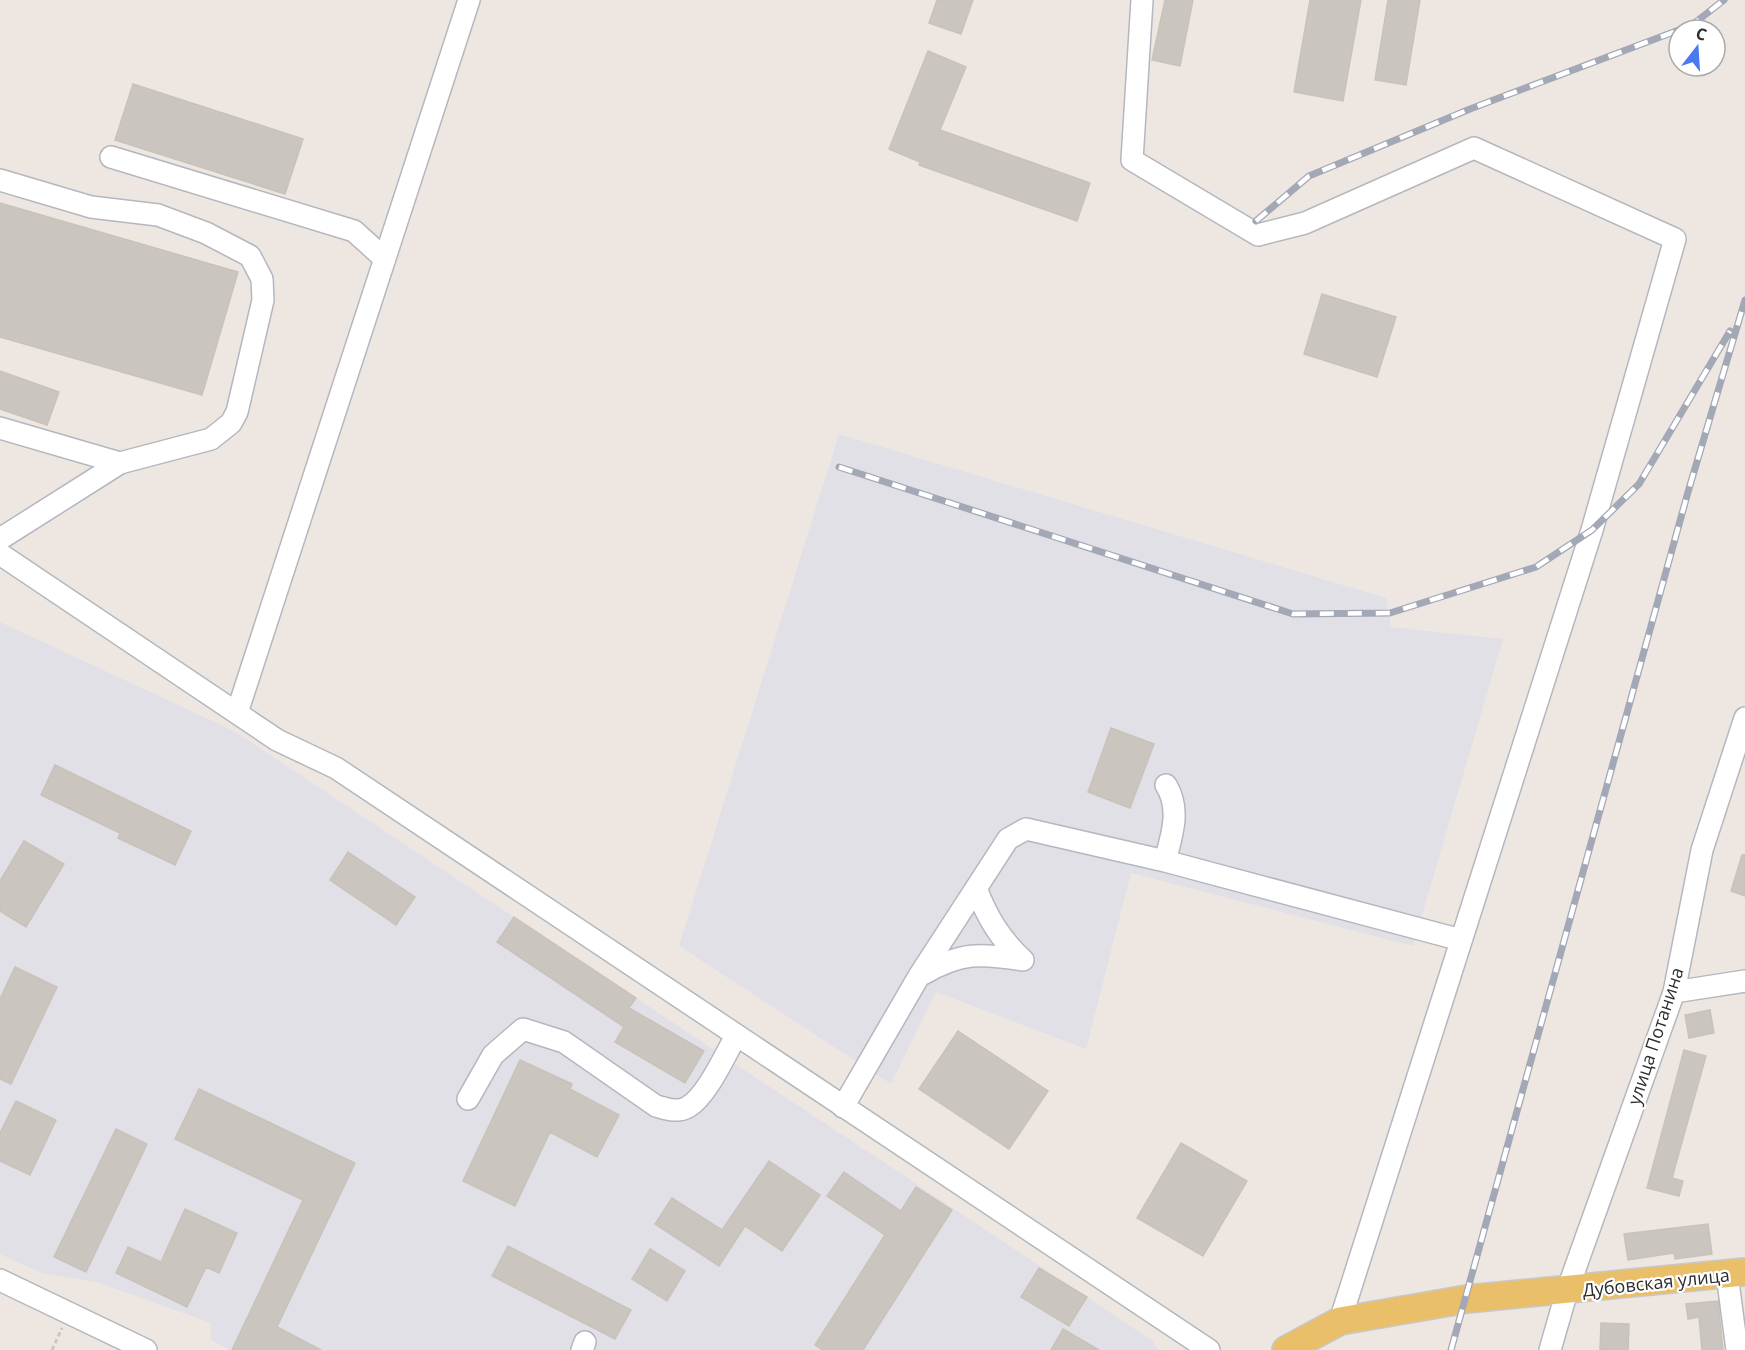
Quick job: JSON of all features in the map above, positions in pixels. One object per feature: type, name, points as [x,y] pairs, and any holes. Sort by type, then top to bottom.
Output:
[{"type":"main road","name":"Дубовская улица","points":[[1286,1350],[1340,1321],[1467,1299],[1736,1273]]},
{"type":"street","points":[[237,713],[469,0]]},
{"type":"street","points":[[1142,0],[1132,160],[1258,235],[1305,223],[1474,148],[1675,239],[1592,530],[1340,1321]]},
{"type":"street","points":[[111,157],[354,231],[385,259]]},
{"type":"street","points":[[0,180],[91,207],[158,215],[206,233],[250,256],[262,279],[262,300],[241,399],[231,423],[211,439],[120,463],[0,538]]},
{"type":"street","points":[[0,428],[120,463]]},
{"type":"street","points":[[0,554],[277,740],[336,768],[1209,1350]]},
{"type":"street","name":"улица Потанина","points":[[1550,1350],[1567,1291],[1674,992],[1702,850],[1745,718]]},
{"type":"street","points":[[1165,861],[1175,816],[1173,797],[1166,785]]},
{"type":"street","points":[[843,1107],[919,976],[1008,839],[1026,829],[1165,861],[1461,940]]},
{"type":"street","points":[[919,976],[945,961],[965,955],[989,955],[1023,960],[996,931],[985,912],[976,888]]},
{"type":"street","points":[[1674,992],[1745,981]]},
{"type":"street","points":[[468,1099],[493,1054],[523,1029],[564,1042],[656,1106],[672,1111],[688,1107],[705,1089],[736,1036]]},
{"type":"street","points":[[1736,1273],[1737,1350]]},
{"type":"street","points":[[0,1280],[146,1350]]},
{"type":"path","points":[[52,1350],[69,1313]]},
{"type":"shaded area","points":[[839,434],[1386,598],[1391,627],[1503,639],[1413,946],[1131,873],[1086,1049],[936,992],[891,1084],[679,946]]},
{"type":"shaded area","points":[[0,622],[234,731],[1153,1341],[1158,1350],[230,1350],[211,1340],[211,1323],[96,1282],[41,1273],[0,1254]]},
{"type":"building","points":[[937,0],[973,0],[961,34],[929,23]]},
{"type":"building","points":[[1165,0],[1193,0],[1180,66],[1152,60]]},
{"type":"building","points":[[1310,0],[1361,0],[1343,101],[1294,92]]},
{"type":"building","points":[[1388,0],[1420,0],[1406,85],[1375,80]]},
{"type":"building","points":[[928,51],[966,67],[940,130],[1090,183],[1077,221],[919,165],[920,162],[889,149]]},
{"type":"building","points":[[133,84],[303,139],[285,194],[115,140]]},
{"type":"building","points":[[0,203],[238,272],[202,395],[0,337]]},
{"type":"building","points":[[1322,294],[1396,317],[1377,377],[1304,354]]},
{"type":"building","points":[[0,371],[59,392],[47,425],[0,409]]},
{"type":"building","points":[[1111,728],[1154,744],[1130,808],[1088,792]]},
{"type":"building","points":[[55,765],[191,831],[175,865],[118,838],[120,833],[41,795]]},
{"type":"building","points":[[24,841],[64,864],[26,927],[0,911],[0,881]]},
{"type":"building","points":[[348,852],[415,897],[396,925],[330,880]]},
{"type":"building","points":[[1742,855],[1745,855],[1745,896],[1731,891]]},
{"type":"building","points":[[514,917],[636,998],[629,1008],[704,1051],[685,1083],[615,1042],[624,1027],[497,942]]},
{"type":"building","points":[[15,967],[57,987],[11,1084],[0,1079],[0,999]]},
{"type":"building","points":[[1710,1010],[1714,1033],[1689,1038],[1685,1015]]},
{"type":"building","points":[[958,1031],[1048,1091],[1009,1149],[919,1089]]},
{"type":"building","points":[[1684,1050],[1706,1056],[1672,1178],[1683,1181],[1679,1196],[1647,1188]]},
{"type":"building","points":[[520,1060],[572,1084],[570,1089],[619,1115],[597,1157],[550,1132],[515,1206],[463,1181]]},
{"type":"building","points":[[199,1089],[355,1163],[277,1327],[321,1350],[232,1350],[303,1200],[175,1139]]},
{"type":"building","points":[[16,1101],[56,1120],[30,1175],[0,1161],[0,1133]]},
{"type":"building","points":[[116,1129],[147,1144],[86,1272],[54,1257]]},
{"type":"building","points":[[1181,1143],[1247,1181],[1203,1256],[1137,1218]]},
{"type":"building","points":[[769,1161],[820,1195],[782,1251],[745,1226],[719,1266],[655,1224],[672,1198],[722,1230]]},
{"type":"building","points":[[844,1172],[901,1211],[916,1187],[952,1210],[863,1350],[823,1350],[815,1345],[885,1235],[827,1196]]},
{"type":"building","points":[[185,1209],[237,1233],[219,1273],[206,1267],[187,1307],[116,1273],[128,1247],[161,1262]]},
{"type":"building","points":[[1708,1224],[1712,1254],[1675,1259],[1674,1253],[1628,1260],[1624,1234]]},
{"type":"building","points":[[508,1246],[631,1310],[615,1339],[492,1276]]},
{"type":"building","points":[[650,1249],[685,1271],[667,1301],[632,1279]]},
{"type":"building","points":[[1039,1268],[1087,1297],[1069,1326],[1021,1297]]},
{"type":"building","points":[[1718,1301],[1723,1350],[1702,1350],[1699,1317],[1688,1319],[1686,1304]]},
{"type":"building","points":[[1601,1323],[1629,1324],[1628,1350],[1600,1350]]},
{"type":"building","points":[[1063,1329],[1099,1350],[1051,1350]]},
{"type":"railway","points":[[1256,221],[1309,176],[1470,109],[1692,25],[1724,0]]},
{"type":"railway","points":[[1451,1350],[1688,492],[1745,300]]},
{"type":"railway","points":[[839,467],[1293,614],[1390,613],[1536,567],[1592,530],[1639,484],[1730,331]]}]
